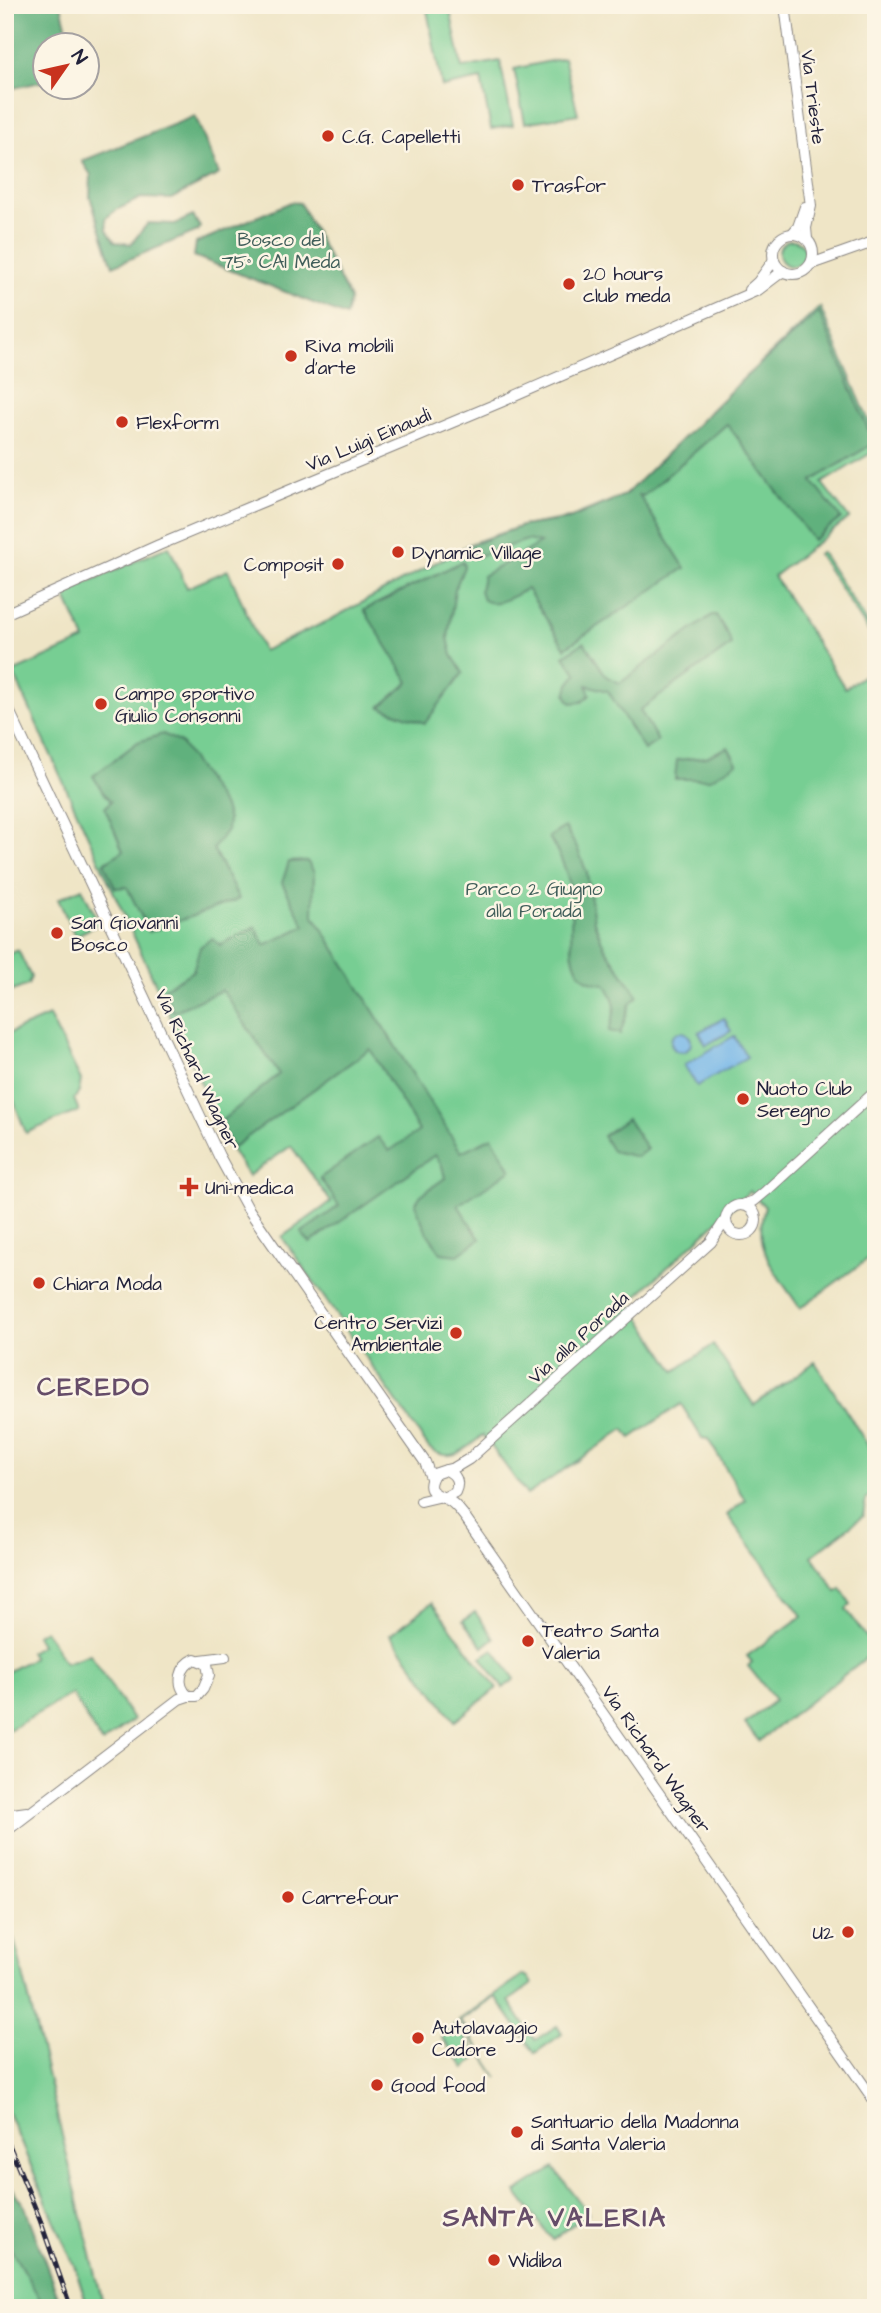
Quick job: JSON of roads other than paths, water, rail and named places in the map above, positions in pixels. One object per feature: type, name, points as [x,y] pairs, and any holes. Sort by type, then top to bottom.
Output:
[{"type":"street","name":"Via Trieste","points":[[785,5],[811,206],[806,228],[807,239]]},
{"type":"street","name":"Via Trieste","points":[[792,233],[802,216],[808,193]]},
{"type":"street","points":[[832,258],[813,249],[807,239],[792,233],[776,243],[774,248],[774,260],[789,274],[802,273],[811,264],[832,258],[876,241]]},
{"type":"street","points":[[811,264],[813,249]]},
{"type":"street","name":"Via Luigi Einaudi","points":[[743,296],[758,282],[774,260]]},
{"type":"street","name":"Via Luigi Einaudi","points":[[5,614],[159,545],[501,402],[758,290],[783,271]]},
{"type":"street","name":"Via Richard Wagner","points":[[5,702],[219,1156],[265,1233],[425,1462],[431,1482]]},
{"type":"street","points":[[766,1191],[754,1227],[749,1232],[742,1235],[728,1228],[726,1219],[729,1210],[754,1201],[876,1091]]},
{"type":"street","points":[[742,1205],[752,1210],[756,1220]]},
{"type":"street","name":"Via alla Porada","points":[[444,1470],[454,1468],[468,1459],[711,1242],[726,1219]]},
{"type":"street","name":"Via alla Porada","points":[[711,1242],[734,1233]]},
{"type":"street","name":"Via alla Porada","points":[[457,1486],[468,1459]]},
{"type":"street","name":"Via Richard Wagner","points":[[425,1462],[444,1470]]},
{"type":"street","points":[[444,1470],[454,1475],[457,1486],[452,1495],[441,1497],[431,1482],[444,1470]]},
{"type":"street","name":"Via Richard Wagner","points":[[457,1486],[458,1502],[465,1517]]},
{"type":"street","name":"Via Richard Wagner","points":[[441,1497],[449,1500],[465,1517],[876,2103]]},
{"type":"street","points":[[5,1832],[34,1808],[166,1709],[179,1699],[197,1696],[209,1675],[225,1657],[195,1659],[186,1664],[176,1697],[166,1709]]},
{"type":"street","points":[[201,1660],[206,1664],[209,1675]]},
{"type":"street","points":[[180,1685],[188,1696]]},
{"type":"street","points":[[5,1815],[34,1808]]},
{"type":"water","points":[[724,1018],[731,1031],[706,1045],[699,1032]]},
{"type":"water","points":[[677,1032],[685,1032],[691,1042],[685,1052],[677,1052],[671,1046],[671,1038]]},
{"type":"water","points":[[734,1036],[747,1057],[697,1086],[684,1065]]},
{"type":"railway","points":[[5,2135],[40,2220],[71,2308]]},
{"type":"place","name":"C.G. Capelletti","points":[[328,136]]},
{"type":"place","name":"Trasfor","points":[[518,185]]},
{"type":"place","name":"20 hours club meda","points":[[569,284]]},
{"type":"place","name":"Riva mobili d'arte","points":[[291,356]]},
{"type":"place","name":"Flexform","points":[[122,422]]},
{"type":"place","name":"Dynamic Village","points":[[398,552]]},
{"type":"place","name":"Composit","points":[[338,564]]},
{"type":"place","name":"Campo sportivo Giulio Consonni","points":[[101,704]]},
{"type":"place","name":"San Giovanni Bosco","points":[[57,933]]},
{"type":"place","name":"Nuoto Club Seregno","points":[[743,1099]]},
{"type":"place","name":"Uni-medica","points":[[189,1187]]},
{"type":"place","name":"Chiara Moda","points":[[39,1283]]},
{"type":"place","name":"Centro Servizi Ambientale","points":[[456,1333]]},
{"type":"place","name":"Teatro Santa Valeria","points":[[528,1641]]},
{"type":"place","name":"Carrefour","points":[[288,1897]]},
{"type":"place","name":"U2","points":[[848,1932]]},
{"type":"place","name":"Autolavaggio Cadore","points":[[418,2038]]},
{"type":"place","name":"Good food","points":[[377,2085]]},
{"type":"place","name":"Santuario della Madonna di Santa Valeria","points":[[517,2132]]},
{"type":"place","name":"Widiba","points":[[494,2260]]},
{"type":"district","name":"CEREDO","points":[[94,1386]]},
{"type":"district","name":"SANTA VALERIA","points":[[555,2217]]},
{"type":"park label","name":"Bosco del 75° CAI Meda","points":[[281,250]]},
{"type":"park label","name":"Parco 2 Giugno alla Porada","points":[[534,899]]}]
